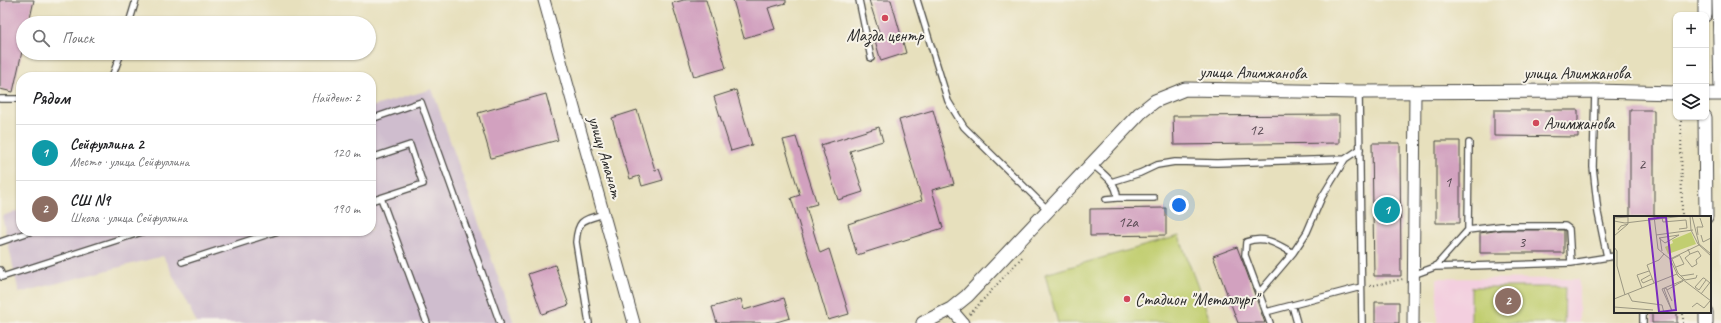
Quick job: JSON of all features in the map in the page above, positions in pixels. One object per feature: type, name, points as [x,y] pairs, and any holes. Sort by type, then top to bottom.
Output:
[{"type":"street","name":"улицу Аманат","points":[[544,0],[634,323]]},
{"type":"street","points":[[1705,0],[1705,12]]},
{"type":"street","points":[[1709,94],[1721,93],[1719,0]]},
{"type":"street","name":"улица Алимжанова","points":[[923,323],[951,310],[967,296],[1140,113],[1155,101],[1185,89],[1359,92],[1595,91],[1673,93]]},
{"type":"street","points":[[1413,323],[1415,92]]},
{"type":"street","points":[[1705,120],[1706,216]]},
{"type":"street","points":[[951,310],[963,323]]},
{"type":"lane","points":[[131,16],[136,0]]},
{"type":"lane","points":[[859,0],[871,58]]},
{"type":"lane","points":[[917,0],[948,101],[956,116],[964,127],[1048,210]]},
{"type":"lane","points":[[114,72],[118,60]]},
{"type":"lane","points":[[1595,91],[1594,181],[1607,258]]},
{"type":"lane","points":[[1359,92],[1362,323]]},
{"type":"lane","points":[[0,99],[16,99]]},
{"type":"lane","points":[[376,117],[421,102],[500,323]]},
{"type":"lane","points":[[1435,267],[1468,230],[1469,143]]},
{"type":"lane","points":[[376,156],[410,145],[423,184],[376,199]]},
{"type":"lane","points":[[1259,293],[1293,253],[1307,232],[1322,197],[1345,160],[1360,149]]},
{"type":"lane","points":[[1111,182],[1140,173],[1157,165],[1175,162],[1217,163],[1345,160]]},
{"type":"lane","points":[[1092,164],[1111,182],[1117,192],[1117,198]]},
{"type":"lane","points":[[380,198],[427,323]]},
{"type":"lane","points":[[1106,199],[1154,198]]},
{"type":"lane","points":[[589,323],[576,242],[578,225],[583,220],[604,214]]},
{"type":"lane","points":[[1468,230],[1501,226],[1565,226],[1569,229],[1571,263]]},
{"type":"lane","points":[[0,242],[17,236]]},
{"type":"lane","points":[[0,270],[2,277],[129,236]]},
{"type":"lane","points":[[182,262],[263,236]]},
{"type":"lane","points":[[1270,323],[1245,255],[1246,242],[1252,240],[1270,240],[1293,253]]},
{"type":"lane","points":[[1413,276],[1435,267],[1571,263],[1614,256]]},
{"type":"lane","points":[[1266,312],[1361,287]]},
{"type":"lane","points":[[1292,305],[1297,323]]},
{"type":"path","points":[[1681,120],[1682,216]]},
{"type":"path","points":[[1361,287],[1413,276]]},
{"type":"shaded area","points":[[432,89],[514,323],[197,323],[163,256],[19,293],[2,216],[16,212],[16,236],[376,236],[376,106]]},
{"type":"shaded area","points":[[1437,278],[1579,279],[1579,323],[1437,323]]},
{"type":"green space","name":"Стадион \"Металлург\"","points":[[1179,236],[1211,323],[1058,323],[1045,274]]},
{"type":"green space","points":[[1471,287],[1565,287],[1564,323],[1471,323]]},
{"type":"building","points":[[0,0],[34,0],[31,16],[16,16],[16,60],[20,60],[17,72],[16,72],[13,92],[0,89]]},
{"type":"building","points":[[684,0],[706,0],[726,68],[694,77],[672,3]]},
{"type":"building","points":[[733,0],[786,0],[786,3],[768,8],[775,29],[744,38]]},
{"type":"building","name":"Мазда центр","points":[[869,0],[891,0],[906,53],[881,61],[874,37],[880,35]]},
{"type":"building","points":[[736,90],[752,145],[731,151],[714,97]]},
{"type":"building","points":[[546,94],[558,140],[491,158],[478,113]]},
{"type":"building","points":[[637,110],[655,170],[659,169],[663,180],[642,186],[639,176],[630,179],[612,118]]},
{"type":"building","points":[[933,110],[954,184],[932,190],[943,228],[857,255],[848,224],[922,200],[899,120]]},
{"type":"building","name":"Алимжанова","points":[[1494,110],[1578,110],[1578,137],[1494,136]]},
{"type":"building","points":[[1630,110],[1654,110],[1654,216],[1630,216]]},
{"type":"building","points":[[1339,115],[1339,143],[1174,145],[1173,116]]},
{"type":"building","points":[[879,127],[883,141],[850,151],[863,192],[838,200],[821,145]]},
{"type":"building","points":[[796,137],[817,204],[806,207],[820,253],[829,249],[849,314],[828,320],[791,198],[800,195],[783,140]]},
{"type":"building","points":[[1436,141],[1460,141],[1460,223],[1436,223]]},
{"type":"building","points":[[1372,143],[1400,143],[1401,276],[1374,276]]},
{"type":"building","points":[[1166,208],[1166,235],[1090,236],[1090,209]]},
{"type":"building","points":[[1501,230],[1564,230],[1564,253],[1480,253],[1480,233]]},
{"type":"building","points":[[1237,247],[1265,323],[1238,323],[1213,256]]},
{"type":"building","points":[[555,265],[569,305],[542,314],[528,274]]},
{"type":"building","points":[[784,298],[790,318],[773,323],[717,323],[712,307],[741,299],[744,310]]},
{"type":"building","points":[[1375,302],[1399,302],[1399,323],[1375,323]]},
{"type":"building","points":[[1652,313],[1677,313],[1677,323],[1652,323]]},
{"type":"place","name":"Мазда центр","points":[[885,18]]},
{"type":"place","name":"Алимжанова","points":[[1536,123]]},
{"type":"place","name":"Сейфуллина 2","points":[[1387,210]]},
{"type":"place","name":"Стадион \"Металлург\"","points":[[1127,299]]},
{"type":"place","name":"СШ N9","points":[[1508,301]]}]
